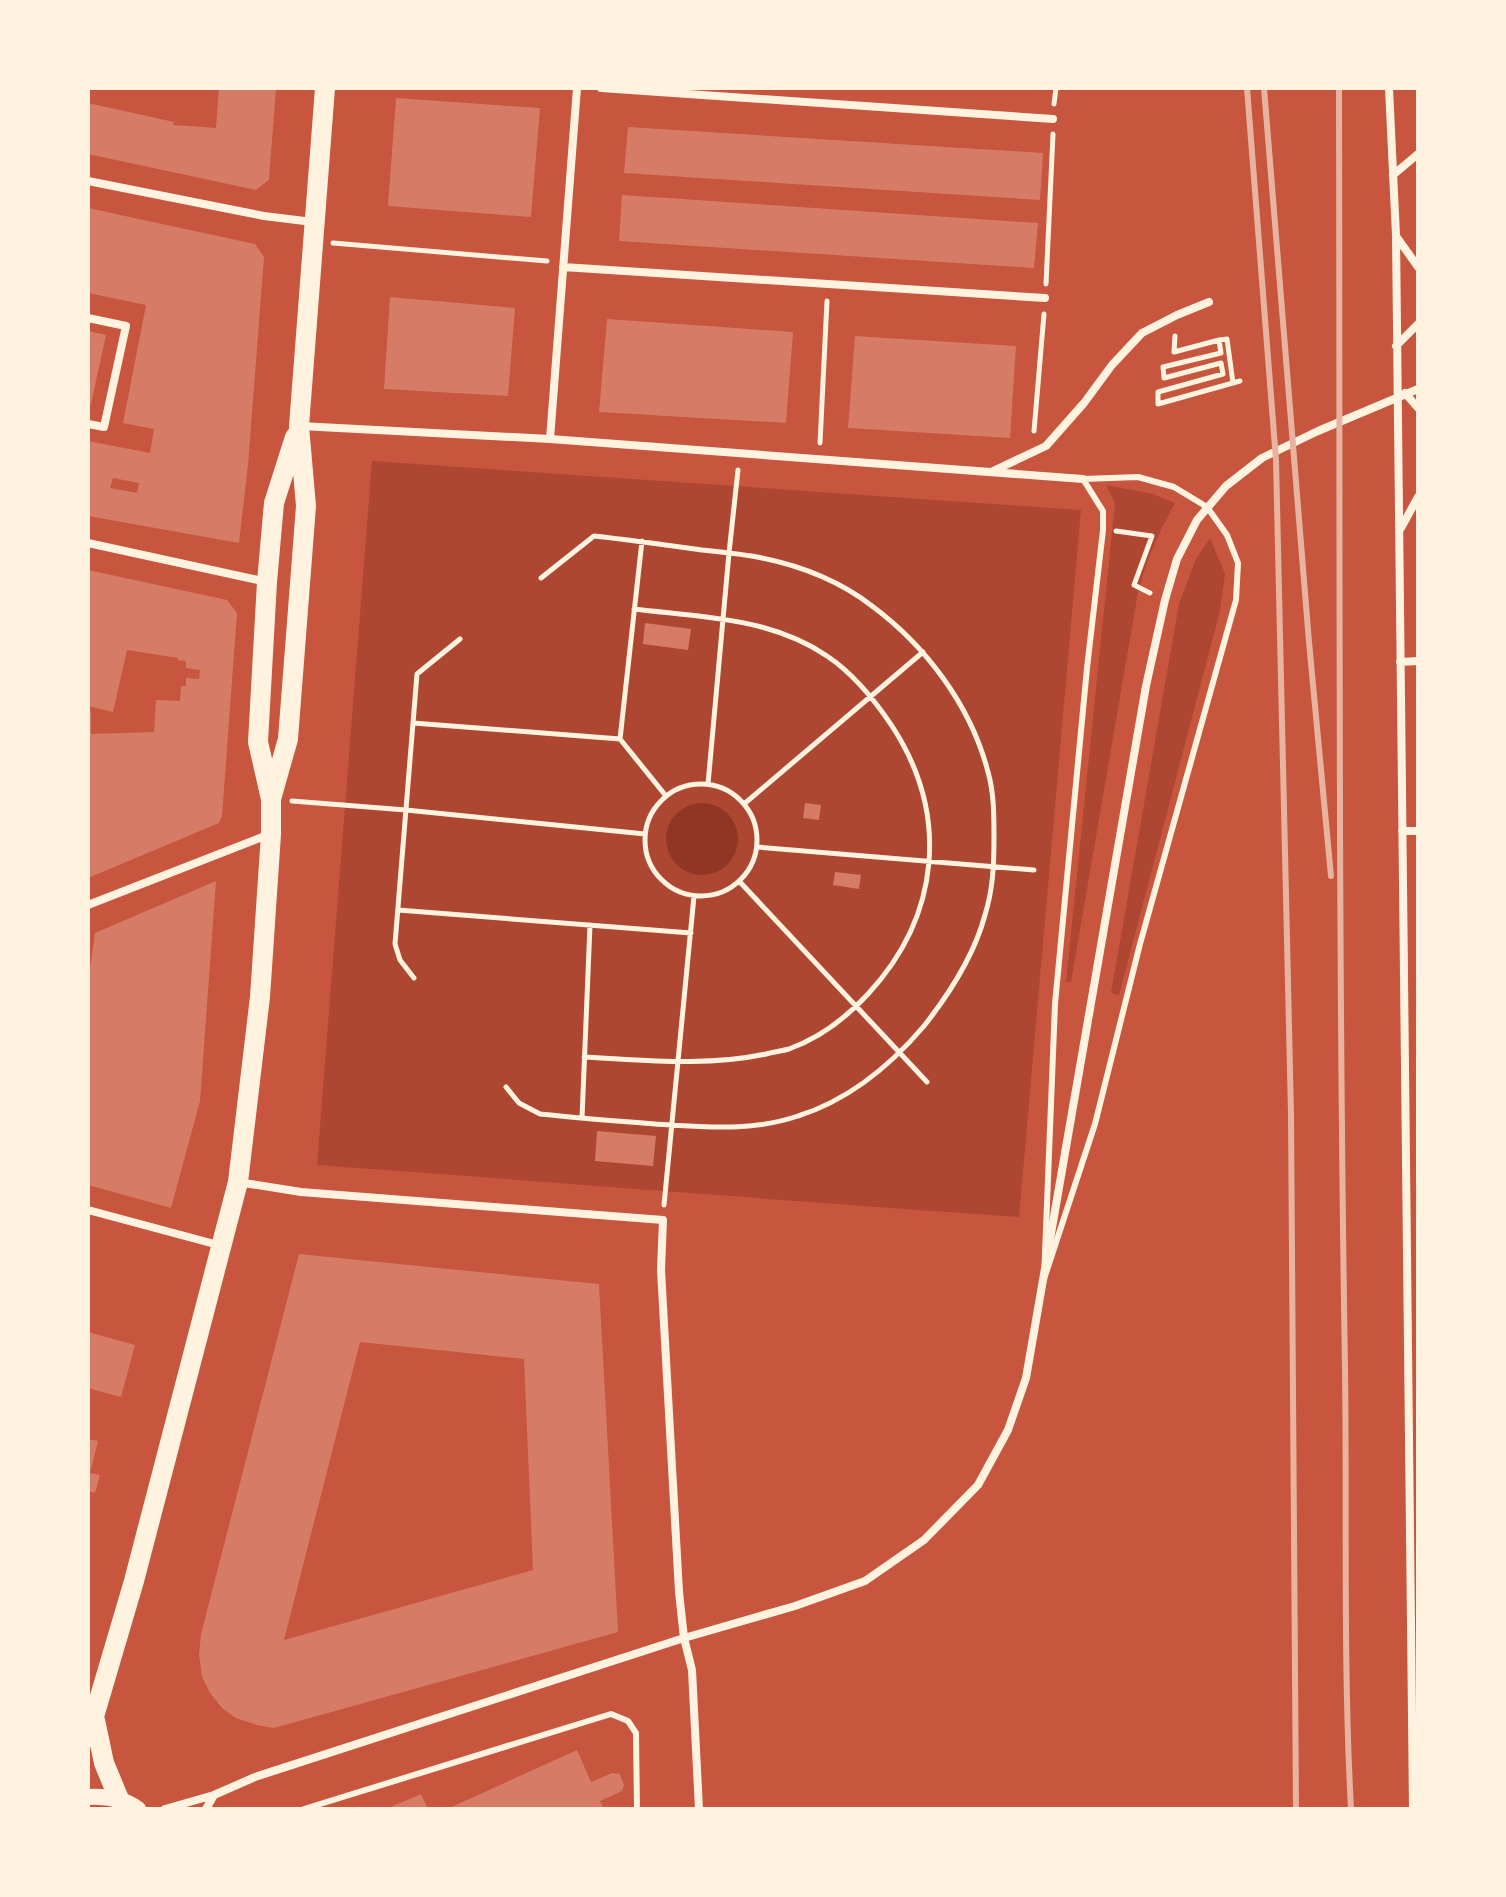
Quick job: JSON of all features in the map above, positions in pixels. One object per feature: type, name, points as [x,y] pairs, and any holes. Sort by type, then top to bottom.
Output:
[{"type":"main road","points":[[271,799],[288,739],[306,506],[299,426],[325,88]]},
{"type":"main road","points":[[119,1799],[91,1728],[138,1565],[238,1182],[260,997],[271,834],[271,799],[258,742],[267,582],[274,503],[299,426]]},
{"type":"main road","points":[[88,1797],[119,1799],[138,1809]]},
{"type":"street","points":[[550,439],[577,88]]},
{"type":"street","points":[[601,88],[1053,119]]},
{"type":"street","points":[[1389,88],[1396,235],[1408,1295],[1414,1468],[1415,1804]]},
{"type":"street","points":[[1393,175],[1418,154]]},
{"type":"street","points":[[88,181],[264,216],[313,232]]},
{"type":"street","points":[[1396,235],[1418,267]]},
{"type":"street","points":[[563,264],[1045,298]]},
{"type":"street","points":[[992,471],[1046,446],[1142,333],[1209,302]]},
{"type":"street","points":[[88,318],[126,326],[104,427],[88,424]]},
{"type":"street","points":[[1396,346],[1418,324]]},
{"type":"street","points":[[1396,384],[1418,408]]},
{"type":"street","points":[[165,1809],[214,1795],[255,1777],[865,1581],[924,1540],[978,1485],[1008,1430],[1026,1378],[1146,686],[1177,559],[1197,520],[1226,486],[1262,458],[1418,389]]},
{"type":"street","points":[[299,426],[550,439],[1083,479]]},
{"type":"street","points":[[1399,532],[1418,497]]},
{"type":"street","points":[[88,543],[267,582]]},
{"type":"street","points":[[1400,662],[1418,661]]},
{"type":"street","points":[[1402,831],[1418,831]]},
{"type":"street","points":[[88,905],[271,834]]},
{"type":"street","points":[[238,1182],[301,1192],[663,1220],[661,1270],[679,1592],[684,1638],[692,1670],[699,1809]]},
{"type":"street","points":[[88,1210],[222,1246]]},
{"type":"street","points":[[1408,1295],[1418,1295]]},
{"type":"street","points":[[206,1809],[214,1795]]},
{"type":"lane","points":[[1138,477],[1174,487],[1207,507],[1227,535],[1238,563],[1236,600],[1140,944],[1095,1124],[1044,1279],[1055,1004],[1103,530],[1103,511],[1083,479],[1138,477]]},
{"type":"lane","points":[[304,1809],[611,1714],[628,1721],[636,1733],[637,1809]]},
{"type":"path","points":[[1033,452],[1056,88]]},
{"type":"path","points":[[313,232],[563,264]]},
{"type":"path","points":[[819,460],[828,284]]},
{"type":"path","points":[[1177,315],[1174,352],[1219,340],[1227,339],[1236,382],[1158,404],[1158,392],[1223,374],[1221,363],[1164,378],[1163,367],[1221,353],[1219,340]]},
{"type":"path","points":[[708,784],[740,454]]},
{"type":"path","points":[[1103,530],[1152,536],[1134,585],[1165,600]]},
{"type":"path","points":[[506,1087],[519,1103],[540,1114],[707,1128],[756,1127],[799,1116],[832,1103],[855,1090],[900,1054],[952,989],[985,919],[994,868],[994,800],[988,770],[959,702],[923,652],[871,605],[829,580],[761,557],[594,536],[541,578]]},
{"type":"path","points":[[642,541],[620,739],[666,796]]},
{"type":"path","points":[[584,1057],[726,1061],[787,1049],[816,1036],[856,1006],[893,962],[924,897],[928,863],[930,833],[926,802],[916,771],[903,743],[852,676],[827,656],[779,632],[752,624],[634,609]]},
{"type":"path","points":[[414,978],[400,960],[395,944],[417,674],[460,639]]},
{"type":"path","points":[[744,804],[923,652]]},
{"type":"path","points":[[413,723],[620,739]]},
{"type":"path","points":[[690,784],[708,784],[734,794],[744,804],[753,817],[757,847],[751,866],[739,881],[711,895],[694,896],[663,882],[646,852],[645,834],[649,817],[666,796],[690,784]]},
{"type":"path","points":[[271,799],[645,834]]},
{"type":"path","points":[[757,847],[1034,870]]},
{"type":"path","points":[[739,881],[927,1082]]},
{"type":"path","points":[[663,1220],[694,896]]},
{"type":"path","points":[[398,910],[691,933]]},
{"type":"path","points":[[582,1118],[590,925]]},
{"type":"shaded area","points":[[372,461],[1081,510],[1019,1217],[317,1165]]},
{"type":"shaded area","points":[[1106,485],[1153,494],[1175,503],[1152,549],[1137,598],[1071,982],[1066,982],[1115,503]]},
{"type":"shaded area","points":[[1210,538],[1225,574],[1220,611],[1119,995],[1111,993],[1179,604],[1196,559]]},
{"type":"shaded area","points":[[709,803],[728,813],[736,825],[736,853],[728,865],[716,873],[695,875],[676,865],[668,853],[666,832],[676,813],[688,805]]},
{"type":"building","points":[[219,88],[276,88],[269,180],[256,190],[88,154],[88,103],[174,122],[173,125],[216,128]]},
{"type":"building","points":[[396,98],[540,108],[531,217],[388,206]]},
{"type":"building","points":[[628,127],[1043,153],[1040,200],[624,173]]},
{"type":"building","points":[[622,195],[1038,223],[1034,268],[619,241]]},
{"type":"building","points":[[88,208],[255,244],[264,257],[239,543],[88,516],[88,441],[150,453],[154,429],[123,423],[146,305],[88,293]],"holes":[[[113,478],[139,483],[137,493],[110,488]]]},
{"type":"building","points":[[390,297],[515,308],[508,396],[384,389]]},
{"type":"building","points":[[607,319],[793,332],[786,423],[599,412]]},
{"type":"building","points":[[88,331],[106,335],[91,404],[88,404]]},
{"type":"building","points":[[855,336],[1016,346],[1010,438],[848,428]]},
{"type":"building","points":[[88,570],[227,600],[237,613],[219,823],[88,878],[88,712],[91,711],[91,734],[154,732],[156,700],[180,701],[181,686],[186,686],[186,678],[199,679],[200,670],[186,668],[186,661],[178,658],[127,650],[113,712],[88,706]]},
{"type":"building","points":[[645,623],[691,629],[688,650],[643,644]]},
{"type":"building","points":[[805,803],[821,805],[819,820],[803,818]]},
{"type":"building","points":[[835,872],[861,875],[859,889],[833,885]]},
{"type":"building","points":[[216,881],[200,1101],[171,1208],[88,1185],[88,983],[95,933]]},
{"type":"building","points":[[597,1131],[656,1136],[653,1166],[595,1161]]},
{"type":"building","points":[[299,1254],[599,1284],[618,1632],[274,1728],[236,1718],[222,1708],[210,1693],[202,1677],[199,1654],[201,1634]],"holes":[[[360,1342],[524,1359],[533,1570],[284,1640]]]},
{"type":"building","points":[[88,1332],[135,1345],[121,1397],[88,1388]]},
{"type":"building","points":[[88,1439],[98,1441],[90,1473],[100,1475],[95,1493],[88,1491]]},
{"type":"building","points":[[577,1750],[591,1782],[612,1773],[620,1774],[624,1785],[622,1791],[600,1801],[604,1809],[447,1809]]},
{"type":"building","points":[[421,1794],[428,1809],[386,1809]]},
{"type":"railway","points":[[1247,88],[1276,460],[1291,1114],[1296,1809]]},
{"type":"railway","points":[[1264,88],[1331,876]]},
{"type":"railway","points":[[1339,88],[1341,1048],[1346,1644],[1351,1809]]}]
